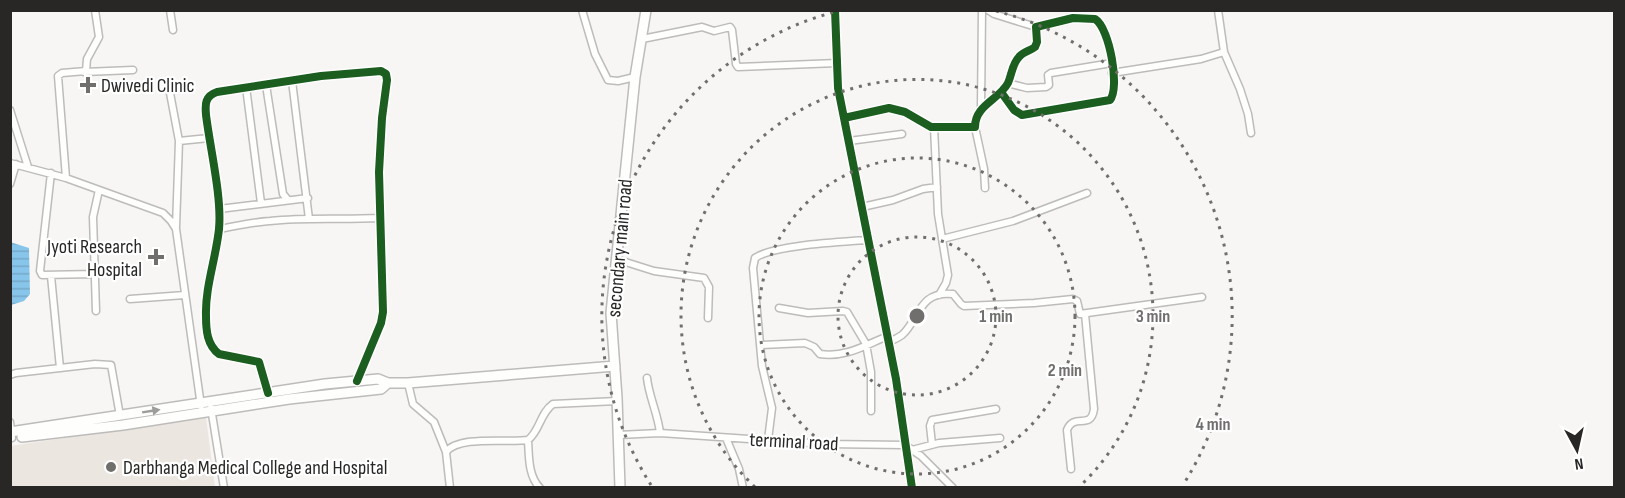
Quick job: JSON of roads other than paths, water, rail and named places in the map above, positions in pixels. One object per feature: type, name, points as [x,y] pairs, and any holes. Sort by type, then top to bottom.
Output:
[{"type":"street","points":[[84,72],[87,58],[99,37],[95,10]]},
{"type":"street","points":[[170,10],[173,30]]},
{"type":"street","points":[[582,10],[595,54],[608,80],[635,77]]},
{"type":"street","name":"secondary main road","points":[[620,488],[611,313],[635,77],[646,10]]},
{"type":"street","points":[[835,10],[838,88],[896,379],[912,488]]},
{"type":"street","points":[[981,108],[982,10]]},
{"type":"street","points":[[1218,10],[1224,52],[1243,97],[1251,133]]},
{"type":"street","points":[[992,12],[1036,27],[1073,18],[1100,21],[1107,33],[1112,63],[1114,93],[1113,97],[1106,102],[1023,115],[1014,110],[1001,92]]},
{"type":"street","points":[[642,39],[702,27],[714,31],[730,27],[738,67],[837,63]]},
{"type":"street","points":[[985,188],[984,169],[975,126],[976,117],[981,108],[1001,92],[1014,63],[1036,45],[1036,27]]},
{"type":"street","points":[[1112,73],[1201,59],[1224,52]]},
{"type":"street","points":[[1007,83],[1028,88],[1046,87],[1049,74],[1112,63]]},
{"type":"street","points":[[66,178],[58,78],[62,73],[133,70]]},
{"type":"street","points":[[268,393],[259,362],[219,354],[214,350],[208,338],[207,301],[219,229],[219,209],[205,106],[208,96],[217,92],[321,76],[381,71],[386,74],[387,80],[379,172],[382,318],[357,381]]},
{"type":"street","points":[[292,81],[309,219]]},
{"type":"street","points":[[266,85],[284,194],[288,200]]},
{"type":"street","points":[[246,87],[261,204]]},
{"type":"street","points":[[170,93],[179,141],[176,229],[185,295],[224,488]]},
{"type":"street","points":[[844,118],[890,108],[905,112],[934,127],[975,126]]},
{"type":"street","points":[[10,110],[28,167]]},
{"type":"street","points":[[934,127],[937,187],[948,275],[939,295]]},
{"type":"street","points":[[849,141],[902,134]]},
{"type":"street","points":[[179,141],[209,138]]},
{"type":"street","points":[[10,184],[13,163],[51,173],[163,213],[176,229]]},
{"type":"street","points":[[51,173],[40,271],[43,277],[95,274]]},
{"type":"street","points":[[862,207],[900,198],[918,190],[937,187]]},
{"type":"street","points":[[96,311],[93,217],[99,190]]},
{"type":"street","points":[[942,239],[1013,221],[1087,193]]},
{"type":"street","points":[[219,209],[308,198]]},
{"type":"street","points":[[219,229],[270,221],[309,219],[339,221],[379,218]]},
{"type":"street","points":[[768,440],[772,408],[762,366],[753,268],[755,258],[761,254],[786,249],[867,240]]},
{"type":"street","points":[[616,259],[654,271],[704,278],[709,287],[708,318]]},
{"type":"street","points":[[51,276],[60,368]]},
{"type":"street","points":[[760,345],[805,344],[814,347],[820,354],[827,355],[859,350],[866,344],[903,334],[924,303],[939,295],[953,294],[961,304],[968,306],[1073,299],[1077,301],[1080,314],[1202,297]]},
{"type":"street","points":[[130,299],[185,295]]},
{"type":"street","points":[[779,308],[808,313],[845,311],[866,344],[871,372],[871,411]]},
{"type":"street","points":[[1071,469],[1068,426],[1073,422],[1090,420],[1094,409],[1085,314]]},
{"type":"street","points":[[10,375],[95,364],[111,365],[120,416]]},
{"type":"street","points":[[11,435],[120,416],[206,407],[357,381],[378,379],[388,383],[408,383],[615,366]]},
{"type":"street","points":[[647,378],[648,392],[658,419],[660,433]]},
{"type":"street","points":[[11,435],[123,425],[268,393],[381,389],[388,383]]},
{"type":"street","points":[[408,383],[413,404],[434,422],[446,452],[450,488]]},
{"type":"street","points":[[446,452],[450,446],[462,443],[528,440],[547,409],[553,404],[617,400]]},
{"type":"street","points":[[932,444],[930,426],[932,420],[996,409]]},
{"type":"street","points":[[10,422],[11,435]]},
{"type":"street","name":"terminal road","points":[[618,435],[660,433],[826,444],[905,445]]},
{"type":"street","points":[[726,438],[741,475],[743,488]]},
{"type":"street","points":[[912,450],[932,444],[1000,438]]},
{"type":"street","points":[[528,440],[531,471],[540,488]]},
{"type":"street","points":[[905,445],[921,456],[953,488]]},
{"type":"water","points":[[10,242],[29,248],[30,294],[24,301],[11,305]]},
{"type":"place","name":"Dwivedi Clinic","points":[[88,85]]},
{"type":"place","name":"Jyoti Research Hospital","points":[[156,257]]},
{"type":"place","name":"Darbhanga Medical College and Hospital","points":[[111,467]]}]
